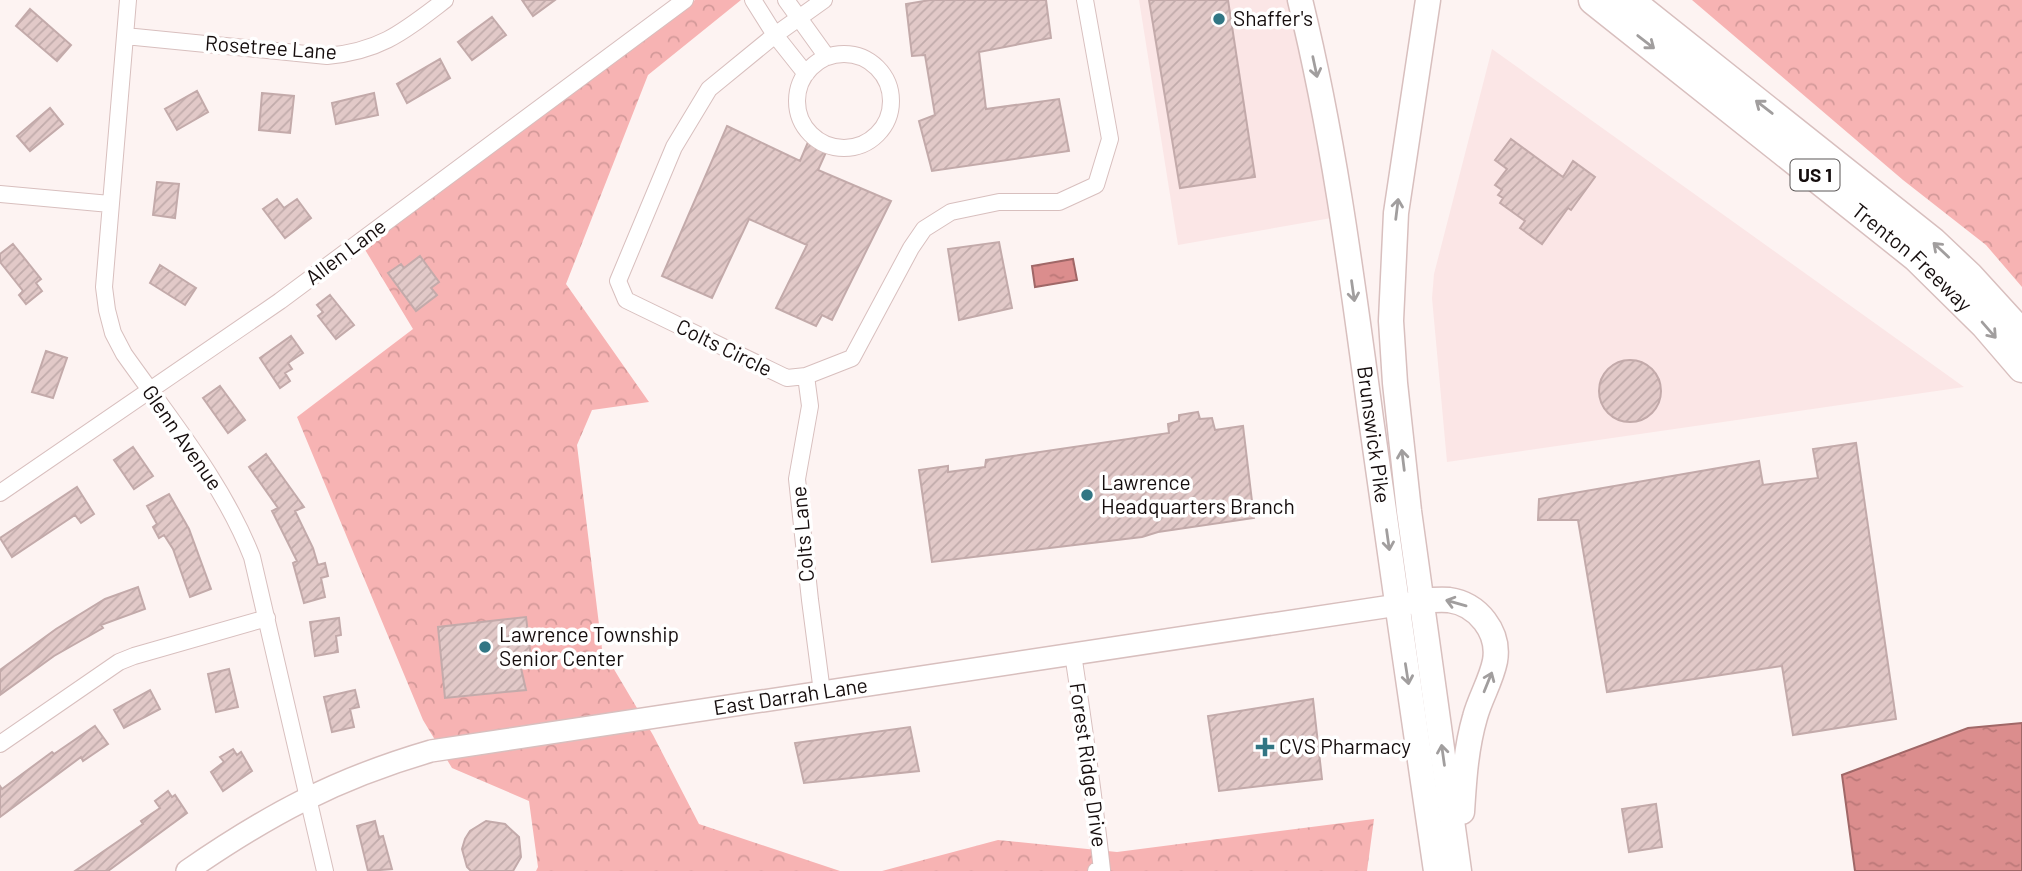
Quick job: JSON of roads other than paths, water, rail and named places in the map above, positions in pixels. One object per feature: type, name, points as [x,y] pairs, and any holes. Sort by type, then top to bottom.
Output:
[{"type":"highway","name":"Trenton Freeway","points":[[1593,0],[1916,257],[1985,325],[2022,368]]},
{"type":"highway","name":"Trenton Freeway","points":[[1629,0],[1914,226],[1969,276],[2022,334]]},
{"type":"main road","name":"Brunswick Pike","points":[[1300,0],[1324,105],[1340,199],[1421,770],[1451,870]]},
{"type":"main road","name":"Brunswick Pike","points":[[1428,0],[1396,213],[1391,321],[1395,383],[1451,870]]},
{"type":"main road","points":[[1422,601],[1449,600],[1474,610],[1485,620],[1492,632],[1495,646],[1492,673],[1478,706],[1468,745],[1451,870]]},
{"type":"main road","points":[[1421,770],[1421,871]]},
{"type":"street","name":"Glenn Avenue","points":[[128,0],[104,287],[107,310],[113,333],[124,354],[223,495],[252,557],[325,871]]},
{"type":"street","name":"Rosetree Lane","points":[[125,36],[327,56],[349,54],[373,48],[392,39],[444,0]]},
{"type":"street","name":"Allen Lane","points":[[0,493],[280,301],[685,0]]},
{"type":"street","points":[[753,0],[775,35],[806,74]]},
{"type":"street","points":[[786,0],[827,57]]},
{"type":"street","name":"Colts Circle","points":[[824,0],[798,17],[709,89],[674,147],[618,281],[626,299],[787,378],[806,376],[852,358],[911,248],[924,229],[951,212],[999,202],[1059,202],[1096,185],[1110,139],[1085,0]]},
{"type":"street","points":[[843,53],[859,56],[873,63],[884,75],[890,90],[891,106],[887,122],[877,135],[865,144],[835,148],[821,143],[809,133],[800,120],[796,106],[797,90],[806,74],[827,57],[843,53]]},
{"type":"street","points":[[0,194],[110,204]]},
{"type":"street","name":"Colts Lane","points":[[806,376],[810,406],[797,479],[822,692]]},
{"type":"street","name":"East Darrah Lane","points":[[187,871],[237,836],[307,797],[383,766],[431,751],[1422,601]]},
{"type":"street","points":[[0,744],[119,662],[267,618]]},
{"type":"street","name":"Forest Ridge Drive","points":[[1073,654],[1087,739],[1102,870],[1096,871]]},
{"type":"water","points":[[1073,259],[1077,280],[1035,287],[1032,266]]},
{"type":"water","points":[[2022,723],[2022,871],[1855,871],[1842,775],[1968,728]]},
{"type":"place","name":"Shaffer's","points":[[1219,19]]},
{"type":"place","name":"Lawrence Headquarters Branch","points":[[1087,495]]},
{"type":"place","name":"Lawrence Township Senior Center","points":[[485,647]]},
{"type":"place","name":"CVS Pharmacy","points":[[1265,747]]}]
